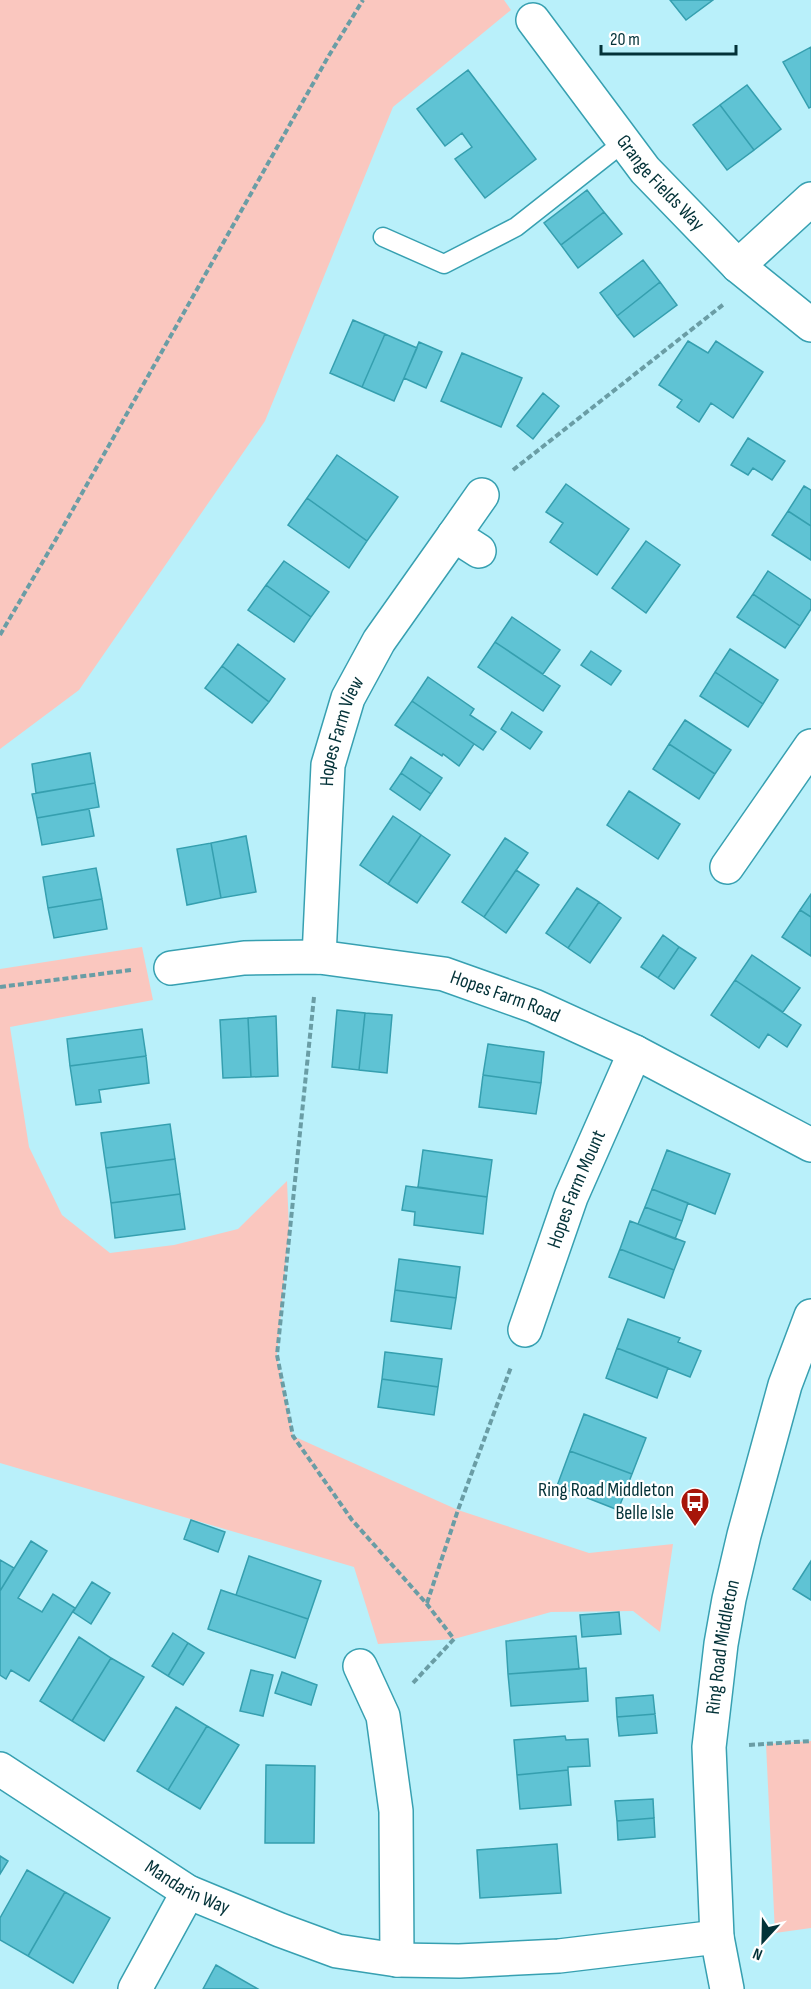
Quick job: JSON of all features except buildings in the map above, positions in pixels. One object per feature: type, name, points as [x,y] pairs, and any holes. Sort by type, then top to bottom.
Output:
[{"type":"street","name":"Grange Fields Way","points":[[533,20],[645,170],[747,273],[811,325]]},
{"type":"street","points":[[747,273],[811,199]]},
{"type":"street","name":"Hopes Farm View","points":[[319,957],[328,765],[348,698],[379,641],[467,543],[482,495]]},
{"type":"street","points":[[727,867],[811,746]]},
{"type":"street","name":"Hopes Farm Road","points":[[171,968],[244,958],[319,957],[444,974],[534,1006],[635,1052],[811,1145]]},
{"type":"street","name":"Hopes Farm Mount","points":[[525,1330],[572,1197],[635,1052]]},
{"type":"street","name":"Ring Road Middleton","points":[[727,1989],[717,1937],[709,1747],[723,1633],[744,1535],[785,1386],[811,1316]]},
{"type":"street","points":[[360,1666],[383,1716],[396,1811],[397,1960]]},
{"type":"street","name":"Mandarin Way","points":[[0,1768],[188,1892],[337,1951],[397,1960],[459,1961],[559,1956],[717,1937]]},
{"type":"street","points":[[135,1989],[188,1892]]},
{"type":"lane","points":[[383,237],[444,264],[516,227],[624,142]]},
{"type":"path","points":[[0,635],[328,57],[363,0]]},
{"type":"path","points":[[482,495],[747,273]]},
{"type":"path","points":[[319,957],[277,1355],[293,1436],[352,1520],[454,1638],[383,1716]]},
{"type":"path","points":[[0,987],[127,970],[171,968]]},
{"type":"path","points":[[426,1603],[525,1330]]},
{"type":"path","points":[[709,1747],[811,1741]]},
{"type":"shaded area","points":[[0,0],[504,0],[511,10],[393,107],[265,421],[79,690],[0,749]]},
{"type":"shaded area","points":[[142,947],[153,1000],[10,1027],[29,1147],[62,1215],[110,1253],[174,1245],[238,1229],[287,1181],[289,1229],[277,1355],[293,1436],[458,1510],[589,1553],[673,1544],[660,1632],[633,1611],[551,1612],[454,1639],[378,1644],[354,1567],[0,1463],[0,969]]},
{"type":"shaded area","points":[[811,1741],[811,1928],[775,1933],[766,1744]]},
{"type":"place","name":"Ring Road Middleton Belle Isle","points":[[695,1528]]}]
